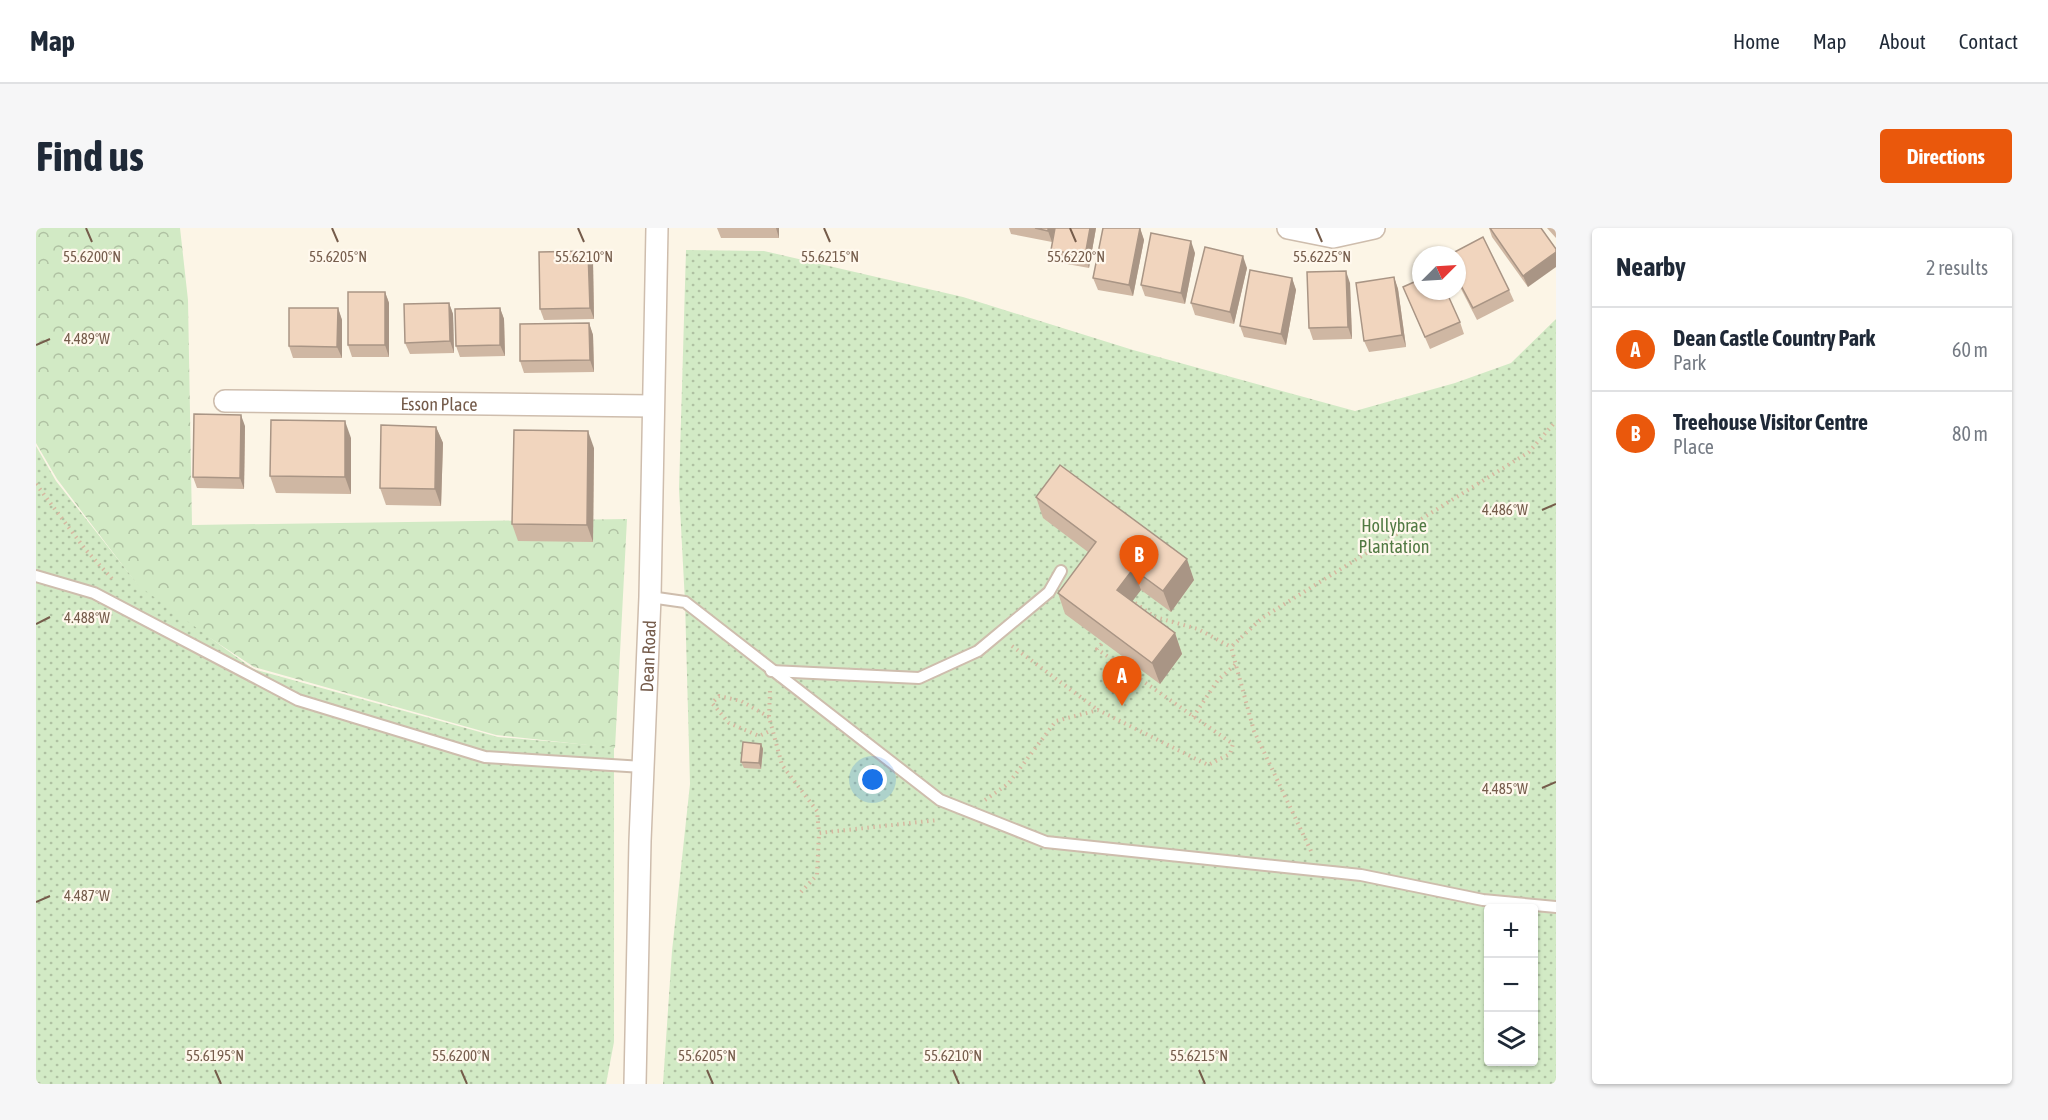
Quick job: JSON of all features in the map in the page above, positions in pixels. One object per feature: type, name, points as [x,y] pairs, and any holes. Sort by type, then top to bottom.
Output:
[{"type":"street","name":"Dean Road","points":[[635,1084],[650,597],[657,228]]},
{"type":"street","points":[[1288,228],[1333,237],[1374,228]]},
{"type":"street","name":"Esson Place","points":[[225,401],[652,406]]},
{"type":"lane","points":[[771,671],[919,678],[978,651],[1049,592],[1061,571]]},
{"type":"lane","points":[[36,576],[94,593],[298,700],[485,757],[643,767]]},
{"type":"lane","points":[[650,597],[685,603],[940,800],[1046,842],[1361,875],[1483,900],[1556,907]]},
{"type":"path","points":[[1231,647],[1262,618],[1529,452],[1556,421]]},
{"type":"path","points":[[36,484],[85,549],[116,583]]},
{"type":"path","points":[[1132,602],[1155,617],[1198,629],[1231,647],[1254,731],[1320,870]]},
{"type":"path","points":[[997,635],[1098,710],[1208,765],[1230,754],[1233,744],[1097,649],[1103,642]]},
{"type":"path","points":[[1193,717],[1218,680],[1236,664]]},
{"type":"path","points":[[772,730],[759,736],[729,723],[712,704],[719,696],[741,701],[769,717],[782,765],[817,811],[819,833],[817,875],[801,891]]},
{"type":"path","points":[[819,833],[926,823],[969,811],[1008,784],[1056,721],[1098,710]]},
{"type":"green space","points":[[36,228],[180,228],[188,300],[192,525],[627,519],[615,748],[496,735],[254,667],[146,596],[57,479],[36,443]]},
{"type":"green space","name":"Hollybrae Plantation","points":[[686,250],[764,251],[963,297],[1133,350],[1355,411],[1455,383],[1511,363],[1556,319],[1556,1084],[663,1084],[672,951],[690,784],[679,489]]},
{"type":"green space","points":[[36,446],[56,481],[139,586],[253,669],[498,737],[614,747],[614,1042],[606,1084],[36,1084]]},
{"type":"building","points":[[1055,228],[1090,228],[1085,256],[1051,250]]},
{"type":"building","points":[[1103,228],[1140,228],[1129,285],[1093,278]]},
{"type":"building","points":[[1490,228],[1541,228],[1556,252],[1523,276]]},
{"type":"building","points":[[1151,233],[1191,241],[1181,293],[1141,285]]},
{"type":"building","points":[[1483,237],[1509,290],[1473,308],[1466,295],[1466,246]]},
{"type":"building","points":[[1205,247],[1243,256],[1230,312],[1191,303]]},
{"type":"building","points":[[588,251],[590,308],[540,309],[539,252]]},
{"type":"building","points":[[1250,270],[1292,278],[1281,334],[1240,326]]},
{"type":"building","points":[[1346,271],[1348,327],[1309,328],[1307,272]]},
{"type":"building","points":[[1394,277],[1402,335],[1364,341],[1356,283]]},
{"type":"building","points":[[1412,283],[1412,300],[1450,300],[1460,322],[1425,337],[1403,287]]},
{"type":"building","points":[[348,292],[385,292],[385,345],[348,345]]},
{"type":"building","points":[[449,303],[450,341],[405,343],[404,304]]},
{"type":"building","points":[[289,308],[338,308],[337,347],[289,346]]},
{"type":"building","points":[[500,308],[500,345],[456,346],[455,309]]},
{"type":"building","points":[[589,323],[590,360],[520,361],[520,324]]},
{"type":"building","points":[[194,414],[241,415],[240,478],[193,477]]},
{"type":"building","points":[[271,420],[345,421],[345,477],[270,476]]},
{"type":"building","points":[[381,425],[436,427],[435,489],[380,488]]},
{"type":"building","points":[[514,430],[588,431],[587,525],[512,524]]},
{"type":"building","points":[[1060,465],[1187,559],[1163,591],[1133,569],[1117,590],[1175,633],[1152,663],[1058,593],[1096,542],[1036,497]]},
{"type":"building","points":[[743,742],[761,744],[759,763],[741,762]]},
{"type":"place","name":"Treehouse Visitor Centre","points":[[1139,585]]},
{"type":"place","name":"Dean Castle Country Park","points":[[1122,706]]}]
